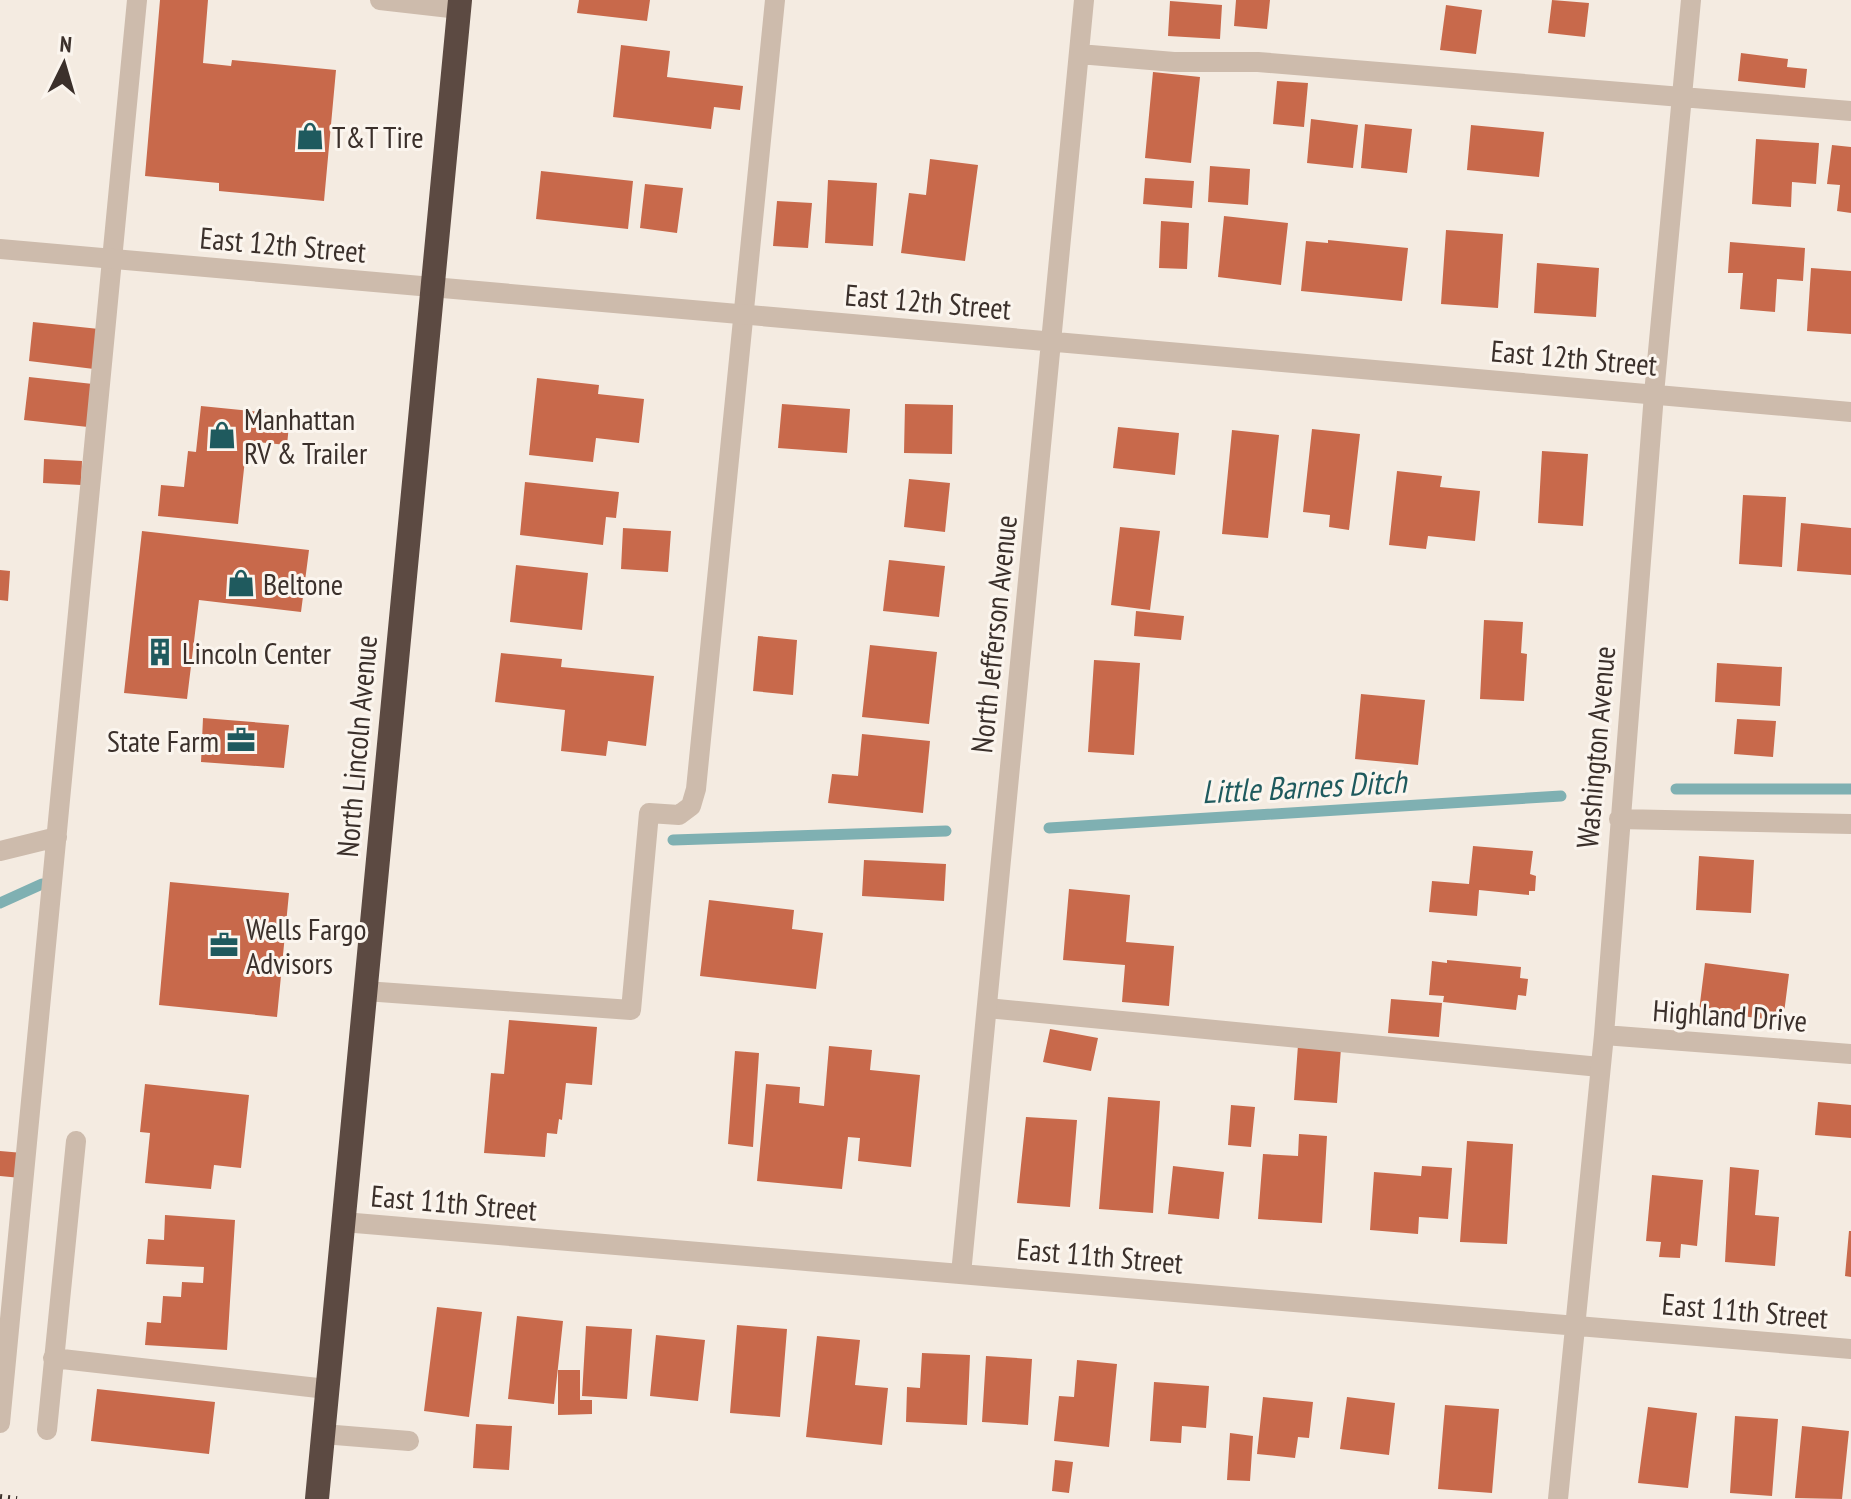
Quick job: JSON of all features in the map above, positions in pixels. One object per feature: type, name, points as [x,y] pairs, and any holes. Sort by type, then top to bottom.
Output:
[{"type":"highway","name":"North Lincoln Avenue","points":[[317,1499],[459,5]]},
{"type":"street","points":[[0,1423],[137,0]]},
{"type":"street","points":[[380,0],[459,5]]},
{"type":"street","points":[[365,991],[631,1010],[649,813],[679,815],[691,806],[696,789],[746,314],[775,0]]},
{"type":"street","name":"North Jefferson Avenue","points":[[961,1274],[1084,0]]},
{"type":"street","name":"Washington Avenue","points":[[1558,1499],[1604,1035],[1654,394],[1691,0]]},
{"type":"street","points":[[1079,54],[1174,62],[1258,62],[1851,111]]},
{"type":"street","name":"East 12th Street","points":[[0,249],[1851,412]]},
{"type":"street","points":[[1619,819],[1851,824]]},
{"type":"street","points":[[0,851],[57,837]]},
{"type":"street","points":[[987,1008],[1600,1067]]},
{"type":"street","name":"Highland Drive","points":[[1604,1035],[1851,1054]]},
{"type":"street","points":[[47,1430],[76,1141]]},
{"type":"street","name":"East 11th Street","points":[[343,1222],[1851,1349]]},
{"type":"street","points":[[53,1358],[327,1389]]},
{"type":"street","points":[[323,1434],[409,1441]]},
{"type":"building","points":[[160,0],[208,0],[203,63],[231,66],[232,60],[336,70],[324,201],[219,191],[219,183],[145,176]]},
{"type":"building","points":[[579,0],[650,0],[647,21],[577,13]]},
{"type":"building","points":[[1236,0],[1270,0],[1267,29],[1234,26]]},
{"type":"building","points":[[1552,0],[1589,3],[1585,37],[1548,33]]},
{"type":"building","points":[[1170,1],[1222,5],[1220,39],[1168,36]]},
{"type":"building","points":[[1446,5],[1482,10],[1476,54],[1440,50]]},
{"type":"building","points":[[621,45],[670,51],[667,77],[743,86],[740,110],[714,107],[711,129],[613,117]]},
{"type":"building","points":[[1741,53],[1788,59],[1787,67],[1807,69],[1805,88],[1738,81]]},
{"type":"building","points":[[1153,72],[1200,77],[1191,163],[1145,158]]},
{"type":"building","points":[[1277,81],[1308,83],[1304,127],[1273,124]]},
{"type":"building","points":[[1311,119],[1358,125],[1353,168],[1307,163]]},
{"type":"building","points":[[1365,124],[1412,129],[1407,173],[1361,168]]},
{"type":"building","points":[[1471,125],[1544,132],[1539,177],[1467,170]]},
{"type":"building","points":[[1756,139],[1819,143],[1816,184],[1792,182],[1791,207],[1752,204]]},
{"type":"building","points":[[1832,145],[1851,147],[1851,213],[1837,211],[1840,185],[1827,184]]},
{"type":"building","points":[[930,159],[978,165],[965,261],[901,253],[909,193],[926,195]]},
{"type":"building","points":[[1210,166],[1250,169],[1248,205],[1208,202]]},
{"type":"building","points":[[541,171],[633,181],[628,229],[536,219]]},
{"type":"building","points":[[1145,178],[1194,181],[1192,208],[1143,204]]},
{"type":"building","points":[[828,180],[877,183],[873,246],[825,243]]},
{"type":"building","points":[[645,184],[683,188],[677,233],[640,228]]},
{"type":"building","points":[[777,201],[812,203],[808,248],[773,246]]},
{"type":"building","points":[[1224,216],[1288,223],[1281,285],[1218,277]]},
{"type":"building","points":[[1161,221],[1189,223],[1187,269],[1159,268]]},
{"type":"building","points":[[1446,230],[1503,234],[1498,308],[1441,304]]},
{"type":"building","points":[[1328,240],[1408,248],[1402,301],[1301,291],[1306,241],[1328,243]]},
{"type":"building","points":[[1730,242],[1805,248],[1803,281],[1777,279],[1775,312],[1740,309],[1743,273],[1728,273]]},
{"type":"building","points":[[1537,263],[1599,268],[1596,317],[1534,313]]},
{"type":"building","points":[[1811,268],[1851,271],[1851,334],[1807,331]]},
{"type":"building","points":[[33,322],[99,329],[94,369],[29,361]]},
{"type":"building","points":[[29,377],[93,384],[88,427],[24,420]]},
{"type":"building","points":[[537,378],[599,385],[598,394],[644,399],[639,443],[596,438],[593,462],[529,455]]},
{"type":"building","points":[[782,404],[850,409],[847,453],[778,448]]},
{"type":"building","points":[[905,404],[953,405],[952,454],[904,453]]},
{"type":"building","points":[[201,406],[290,415],[287,445],[247,441],[238,524],[158,516],[161,485],[184,487],[188,451],[196,452]]},
{"type":"building","points":[[1118,427],[1179,433],[1175,475],[1113,468]]},
{"type":"building","points":[[1312,429],[1360,434],[1349,530],[1329,527],[1330,515],[1303,512]]},
{"type":"building","points":[[1232,430],[1279,435],[1268,538],[1222,534]]},
{"type":"building","points":[[1542,451],[1588,454],[1583,526],[1538,523]]},
{"type":"building","points":[[44,459],[82,461],[81,485],[43,483]]},
{"type":"building","points":[[1397,471],[1442,476],[1440,487],[1480,491],[1475,541],[1428,536],[1426,549],[1389,545]]},
{"type":"building","points":[[909,479],[950,483],[945,532],[904,527]]},
{"type":"building","points":[[525,482],[619,492],[616,518],[606,517],[603,545],[520,535]]},
{"type":"building","points":[[1743,495],[1786,497],[1782,567],[1739,564]]},
{"type":"building","points":[[1801,523],[1851,528],[1851,575],[1797,571]]},
{"type":"building","points":[[1120,527],[1160,531],[1150,610],[1111,605]]},
{"type":"building","points":[[623,528],[671,531],[668,572],[621,569]]},
{"type":"building","name":"Lincoln Center","points":[[142,531],[309,550],[301,612],[199,600],[187,699],[124,693]]},
{"type":"building","points":[[889,560],[945,566],[939,617],[883,611]]},
{"type":"building","points":[[516,565],[588,573],[582,630],[510,622]]},
{"type":"building","points":[[0,570],[10,571],[8,601],[0,600]]},
{"type":"building","points":[[1136,611],[1184,616],[1181,640],[1134,636]]},
{"type":"building","points":[[1484,620],[1523,622],[1521,653],[1527,654],[1524,701],[1480,699]]},
{"type":"building","points":[[758,636],[797,640],[793,695],[753,691]]},
{"type":"building","points":[[870,645],[937,652],[929,724],[862,717]]},
{"type":"building","points":[[501,653],[562,659],[561,667],[654,676],[646,746],[608,741],[606,756],[561,751],[565,710],[495,702]]},
{"type":"building","points":[[1094,660],[1140,663],[1134,755],[1088,752]]},
{"type":"building","points":[[1717,663],[1782,667],[1780,706],[1715,702]]},
{"type":"building","points":[[1361,694],[1425,700],[1418,765],[1355,759]]},
{"type":"building","points":[[203,718],[289,725],[284,768],[201,762]]},
{"type":"building","points":[[1737,719],[1776,721],[1773,757],[1734,754]]},
{"type":"building","points":[[862,734],[930,741],[923,813],[828,803],[832,774],[858,776]]},
{"type":"building","points":[[1473,846],[1533,851],[1530,874],[1536,876],[1535,891],[1529,891],[1529,895],[1479,890],[1477,916],[1429,912],[1432,881],[1469,884]]},
{"type":"building","points":[[1699,856],[1754,860],[1751,913],[1696,910]]},
{"type":"building","points":[[864,860],[946,864],[944,901],[862,896]]},
{"type":"building","points":[[170,882],[289,893],[277,1017],[159,1005]]},
{"type":"building","points":[[1069,889],[1130,895],[1126,942],[1174,946],[1169,1006],[1122,1002],[1125,965],[1063,960]]},
{"type":"building","points":[[709,900],[794,910],[792,929],[823,933],[816,989],[700,976]]},
{"type":"building","points":[[1447,960],[1521,967],[1520,978],[1528,979],[1526,996],[1518,995],[1516,1010],[1443,1002],[1444,996],[1429,995],[1432,961],[1447,963]]},
{"type":"building","points":[[1705,963],[1789,974],[1783,1021],[1699,1011]]},
{"type":"building","points":[[1391,999],[1442,1003],[1439,1037],[1388,1033]]},
{"type":"building","points":[[509,1020],[597,1027],[592,1085],[566,1083],[562,1120],[559,1119],[557,1134],[547,1133],[545,1157],[484,1153],[491,1073],[504,1074]]},
{"type":"building","points":[[1050,1029],[1098,1038],[1091,1071],[1043,1062]]},
{"type":"building","points":[[1298,1045],[1341,1048],[1337,1103],[1294,1100]]},
{"type":"building","points":[[829,1046],[872,1050],[870,1070],[920,1075],[911,1167],[858,1161],[860,1138],[848,1137],[842,1189],[757,1181],[766,1084],[800,1087],[799,1103],[824,1106]]},
{"type":"building","points":[[735,1051],[759,1053],[753,1147],[728,1144]]},
{"type":"building","points":[[145,1084],[249,1095],[241,1168],[214,1165],[211,1189],[145,1183],[150,1133],[140,1132]]},
{"type":"building","points":[[1108,1097],[1160,1101],[1153,1213],[1099,1209]]},
{"type":"building","points":[[1818,1102],[1851,1105],[1851,1138],[1815,1135]]},
{"type":"building","points":[[1231,1105],[1255,1107],[1251,1147],[1228,1145]]},
{"type":"building","points":[[1026,1117],[1077,1120],[1070,1207],[1017,1203]]},
{"type":"building","points":[[1299,1134],[1327,1136],[1322,1223],[1258,1219],[1263,1154],[1298,1156]]},
{"type":"building","points":[[1467,1141],[1513,1144],[1507,1244],[1460,1242]]},
{"type":"building","points":[[0,1151],[23,1153],[21,1178],[0,1176]]},
{"type":"building","points":[[1173,1166],[1224,1172],[1219,1219],[1168,1214]]},
{"type":"building","points":[[1422,1166],[1452,1168],[1448,1219],[1419,1217],[1418,1234],[1370,1230],[1374,1172],[1421,1176]]},
{"type":"building","points":[[1730,1167],[1759,1170],[1755,1215],[1779,1217],[1775,1266],[1725,1262]]},
{"type":"building","points":[[1652,1175],[1703,1180],[1697,1246],[1681,1244],[1680,1258],[1659,1257],[1661,1242],[1646,1241]]},
{"type":"building","points":[[165,1215],[235,1220],[227,1350],[145,1345],[147,1322],[161,1323],[163,1296],[181,1297],[182,1282],[203,1283],[204,1267],[146,1264],[148,1239],[164,1240]]},
{"type":"building","points":[[1851,1231],[1851,1277],[1845,1276]]},
{"type":"building","points":[[437,1307],[482,1312],[469,1417],[424,1411]]},
{"type":"building","points":[[517,1316],[563,1321],[554,1404],[508,1399]]},
{"type":"building","points":[[737,1325],[787,1329],[780,1417],[730,1413]]},
{"type":"building","points":[[586,1326],[632,1329],[627,1399],[582,1396]]},
{"type":"building","points":[[656,1335],[705,1340],[698,1401],[650,1396]]},
{"type":"building","points":[[817,1336],[860,1340],[855,1385],[888,1388],[882,1445],[806,1437]]},
{"type":"building","points":[[922,1353],[970,1355],[967,1425],[906,1422],[907,1387],[920,1388]]},
{"type":"building","points":[[986,1356],[1032,1359],[1028,1425],[982,1422]]},
{"type":"building","points":[[1077,1360],[1117,1364],[1109,1447],[1054,1441],[1059,1396],[1074,1397]]},
{"type":"building","points":[[558,1370],[580,1370],[580,1400],[592,1400],[592,1414],[558,1415]]},
{"type":"building","points":[[1154,1382],[1209,1386],[1206,1428],[1182,1426],[1181,1443],[1150,1441]]},
{"type":"building","points":[[97,1389],[215,1402],[209,1454],[91,1441]]},
{"type":"building","points":[[1263,1397],[1313,1402],[1309,1438],[1298,1437],[1295,1458],[1257,1454]]},
{"type":"building","points":[[1347,1397],[1395,1403],[1389,1455],[1340,1449]]},
{"type":"building","points":[[1445,1405],[1499,1409],[1492,1493],[1438,1489]]},
{"type":"building","points":[[1648,1407],[1697,1413],[1688,1488],[1638,1483]]},
{"type":"building","points":[[1735,1416],[1778,1419],[1772,1496],[1730,1493]]},
{"type":"building","points":[[476,1424],[512,1426],[509,1470],[473,1468]]},
{"type":"building","points":[[1802,1426],[1849,1431],[1842,1499],[1795,1498]]},
{"type":"building","points":[[1230,1433],[1253,1436],[1250,1481],[1227,1480]]},
{"type":"building","points":[[1055,1460],[1073,1462],[1069,1493],[1052,1491]]},
{"type":"waterway","name":"Little Barnes Ditch","points":[[1676,789],[1851,789]]},
{"type":"waterway","name":"Little Barnes Ditch","points":[[1049,828],[1561,796]]},
{"type":"waterway","name":"Little Barnes Ditch","points":[[673,840],[946,831]]},
{"type":"waterway","name":"Little Barnes Ditch","points":[[0,903],[42,884]]},
{"type":"railway","points":[[0,1497],[17,1499]]},
{"type":"place","name":"T&T Tire","points":[[310,136]]},
{"type":"place","name":"Manhattan RV & Trailer","points":[[222,435]]},
{"type":"place","name":"Beltone","points":[[241,583]]},
{"type":"place","name":"Lincoln Center","points":[[160,652]]},
{"type":"place","name":"State Farm","points":[[241,740]]},
{"type":"place","name":"Wells Fargo Advisors","points":[[224,945]]}]
